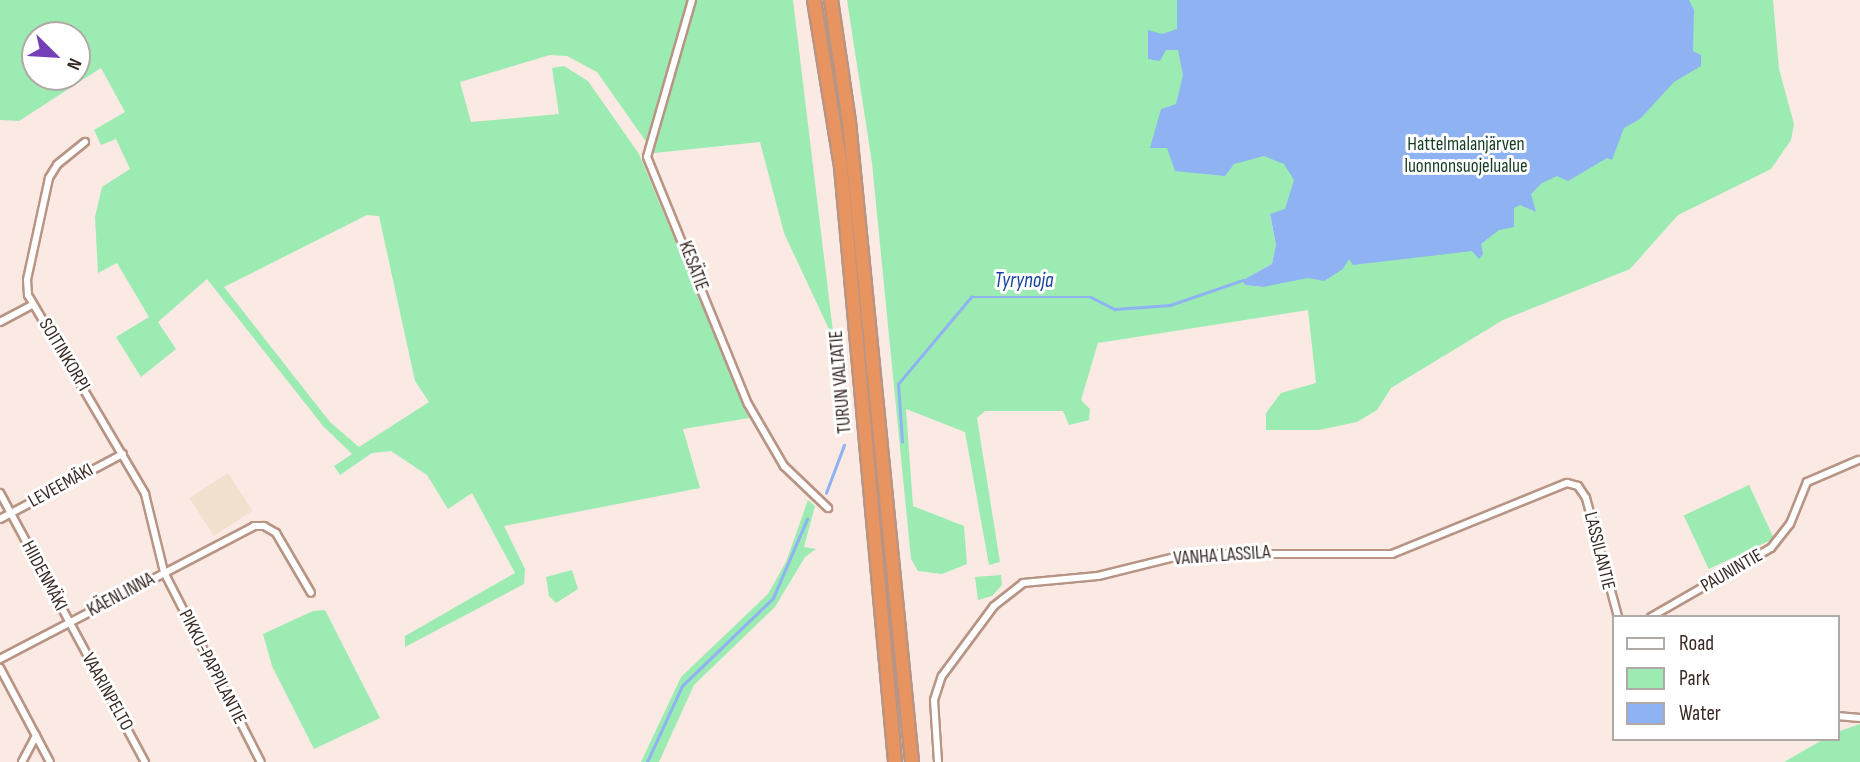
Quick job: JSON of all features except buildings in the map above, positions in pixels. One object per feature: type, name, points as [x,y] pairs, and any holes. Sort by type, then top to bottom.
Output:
[{"type":"highway","name":"TURUN VALTATIE","points":[[814,0],[841,167],[895,762]]},
{"type":"highway","name":"TURUN VALTATIE","points":[[831,0],[855,176],[912,762]]},
{"type":"street","name":"KESÄTIE","points":[[692,0],[647,157],[748,404],[784,466],[828,508]]},
{"type":"street","name":"SOITINKORPI","points":[[85,142],[57,165],[49,178],[27,280],[32,304],[145,494],[164,572]]},
{"type":"street","points":[[0,322],[32,304]]},
{"type":"street","name":"LEVEEMÄKI","points":[[0,519],[123,454]]},
{"type":"street","name":"PAUNINTIE","points":[[1654,615],[1771,548],[1790,524],[1807,482],[1858,460]]},
{"type":"street","name":"VANHA LASSILA","points":[[938,762],[934,700],[942,676],[994,606],[1023,583],[1098,576],[1187,554],[1392,554],[1554,485],[1578,486]]},
{"type":"street","name":"LASSILANTIE","points":[[1578,486],[1593,520],[1617,615]]},
{"type":"street","name":"HIIDENMÄKI","points":[[0,493],[68,623]]},
{"type":"street","name":"KÄENLINNA","points":[[0,659],[243,531],[264,526],[276,533],[311,593]]},
{"type":"street","name":"PIKKU-PAPPILANTIE","points":[[164,572],[261,762]]},
{"type":"street","name":"VAARINPELTO","points":[[68,623],[145,762]]},
{"type":"street","points":[[0,668],[50,762]]},
{"type":"street","points":[[1839,716],[1860,718]]},
{"type":"street","points":[[22,762],[36,736]]},
{"type":"shaded area","points":[[228,473],[253,511],[214,536],[189,498]]},
{"type":"green space","points":[[0,0],[793,0],[834,340],[784,233],[760,142],[654,153],[597,72],[567,56],[550,55],[460,82],[471,122],[559,114],[552,68],[564,66],[588,81],[639,154],[749,418],[683,429],[700,488],[504,526],[525,569],[524,584],[405,647],[405,636],[515,573],[472,493],[448,509],[427,475],[391,451],[372,453],[340,475],[334,466],[352,454],[323,426],[207,279],[158,322],[176,349],[141,377],[116,337],[149,317],[117,263],[98,273],[95,217],[102,187],[130,169],[116,139],[101,145],[94,130],[125,112],[101,68],[91,74],[91,21],[21,21],[21,91],[65,91],[19,121],[0,120]],"holes":[[[367,215],[379,216],[415,381],[429,402],[359,447],[330,422],[224,287]]]},
{"type":"green space","points":[[847,0],[1773,0],[1779,69],[1794,124],[1791,140],[1771,169],[1678,215],[1630,269],[1503,320],[1391,388],[1377,410],[1357,422],[1319,430],[1266,430],[1266,413],[1281,393],[1316,383],[1308,310],[1098,343],[1081,400],[1090,409],[1089,420],[1069,425],[1063,411],[985,411],[977,418],[1000,562],[989,565],[965,432],[906,409],[913,506],[964,526],[967,564],[942,574],[918,571],[911,559],[872,163]],"holes":[[[1270,215],[1298,258],[1263,287],[1246,285],[1243,280],[1272,264],[1276,245]]]},
{"type":"green space","points":[[1749,485],[1774,538],[1709,569],[1684,515]]},
{"type":"green space","points":[[808,500],[815,506],[804,547],[816,549],[805,557],[775,607],[694,685],[659,762],[641,762],[681,677],[768,594],[786,562]]},
{"type":"green space","points":[[572,570],[578,589],[556,603],[549,596],[546,577]]},
{"type":"green space","points":[[1001,575],[1002,585],[992,596],[978,600],[975,577]]},
{"type":"green space","points":[[325,610],[380,718],[314,749],[272,666],[263,634],[313,611]]},
{"type":"green space","points":[[1860,724],[1860,762],[1784,762],[1821,741],[1839,741],[1839,731]]},
{"type":"water","name":"Hattelmalanjärven luonnonsuojelualue","points":[[1177,0],[1689,0],[1694,10],[1693,51],[1701,55],[1701,66],[1674,82],[1640,119],[1624,128],[1612,160],[1607,158],[1568,181],[1557,176],[1542,183],[1531,194],[1536,212],[1520,205],[1514,208],[1514,227],[1499,230],[1481,244],[1483,254],[1479,259],[1472,251],[1353,265],[1349,259],[1343,269],[1324,281],[1308,278],[1263,287],[1245,285],[1243,280],[1272,264],[1276,245],[1270,214],[1285,209],[1294,180],[1284,164],[1264,156],[1234,164],[1225,176],[1175,171],[1167,148],[1150,148],[1161,109],[1176,104],[1183,75],[1178,50],[1166,50],[1160,61],[1148,59],[1148,30],[1162,34],[1177,29]]},
{"type":"waterway","name":"Tyrynoja","points":[[902,442],[898,384],[971,297],[1091,297],[1115,309],[1170,305],[1243,280]]},
{"type":"waterway","points":[[826,493],[844,445]]},
{"type":"waterway","name":"Tyrynoja","points":[[647,762],[682,686],[773,598],[807,519]]}]
